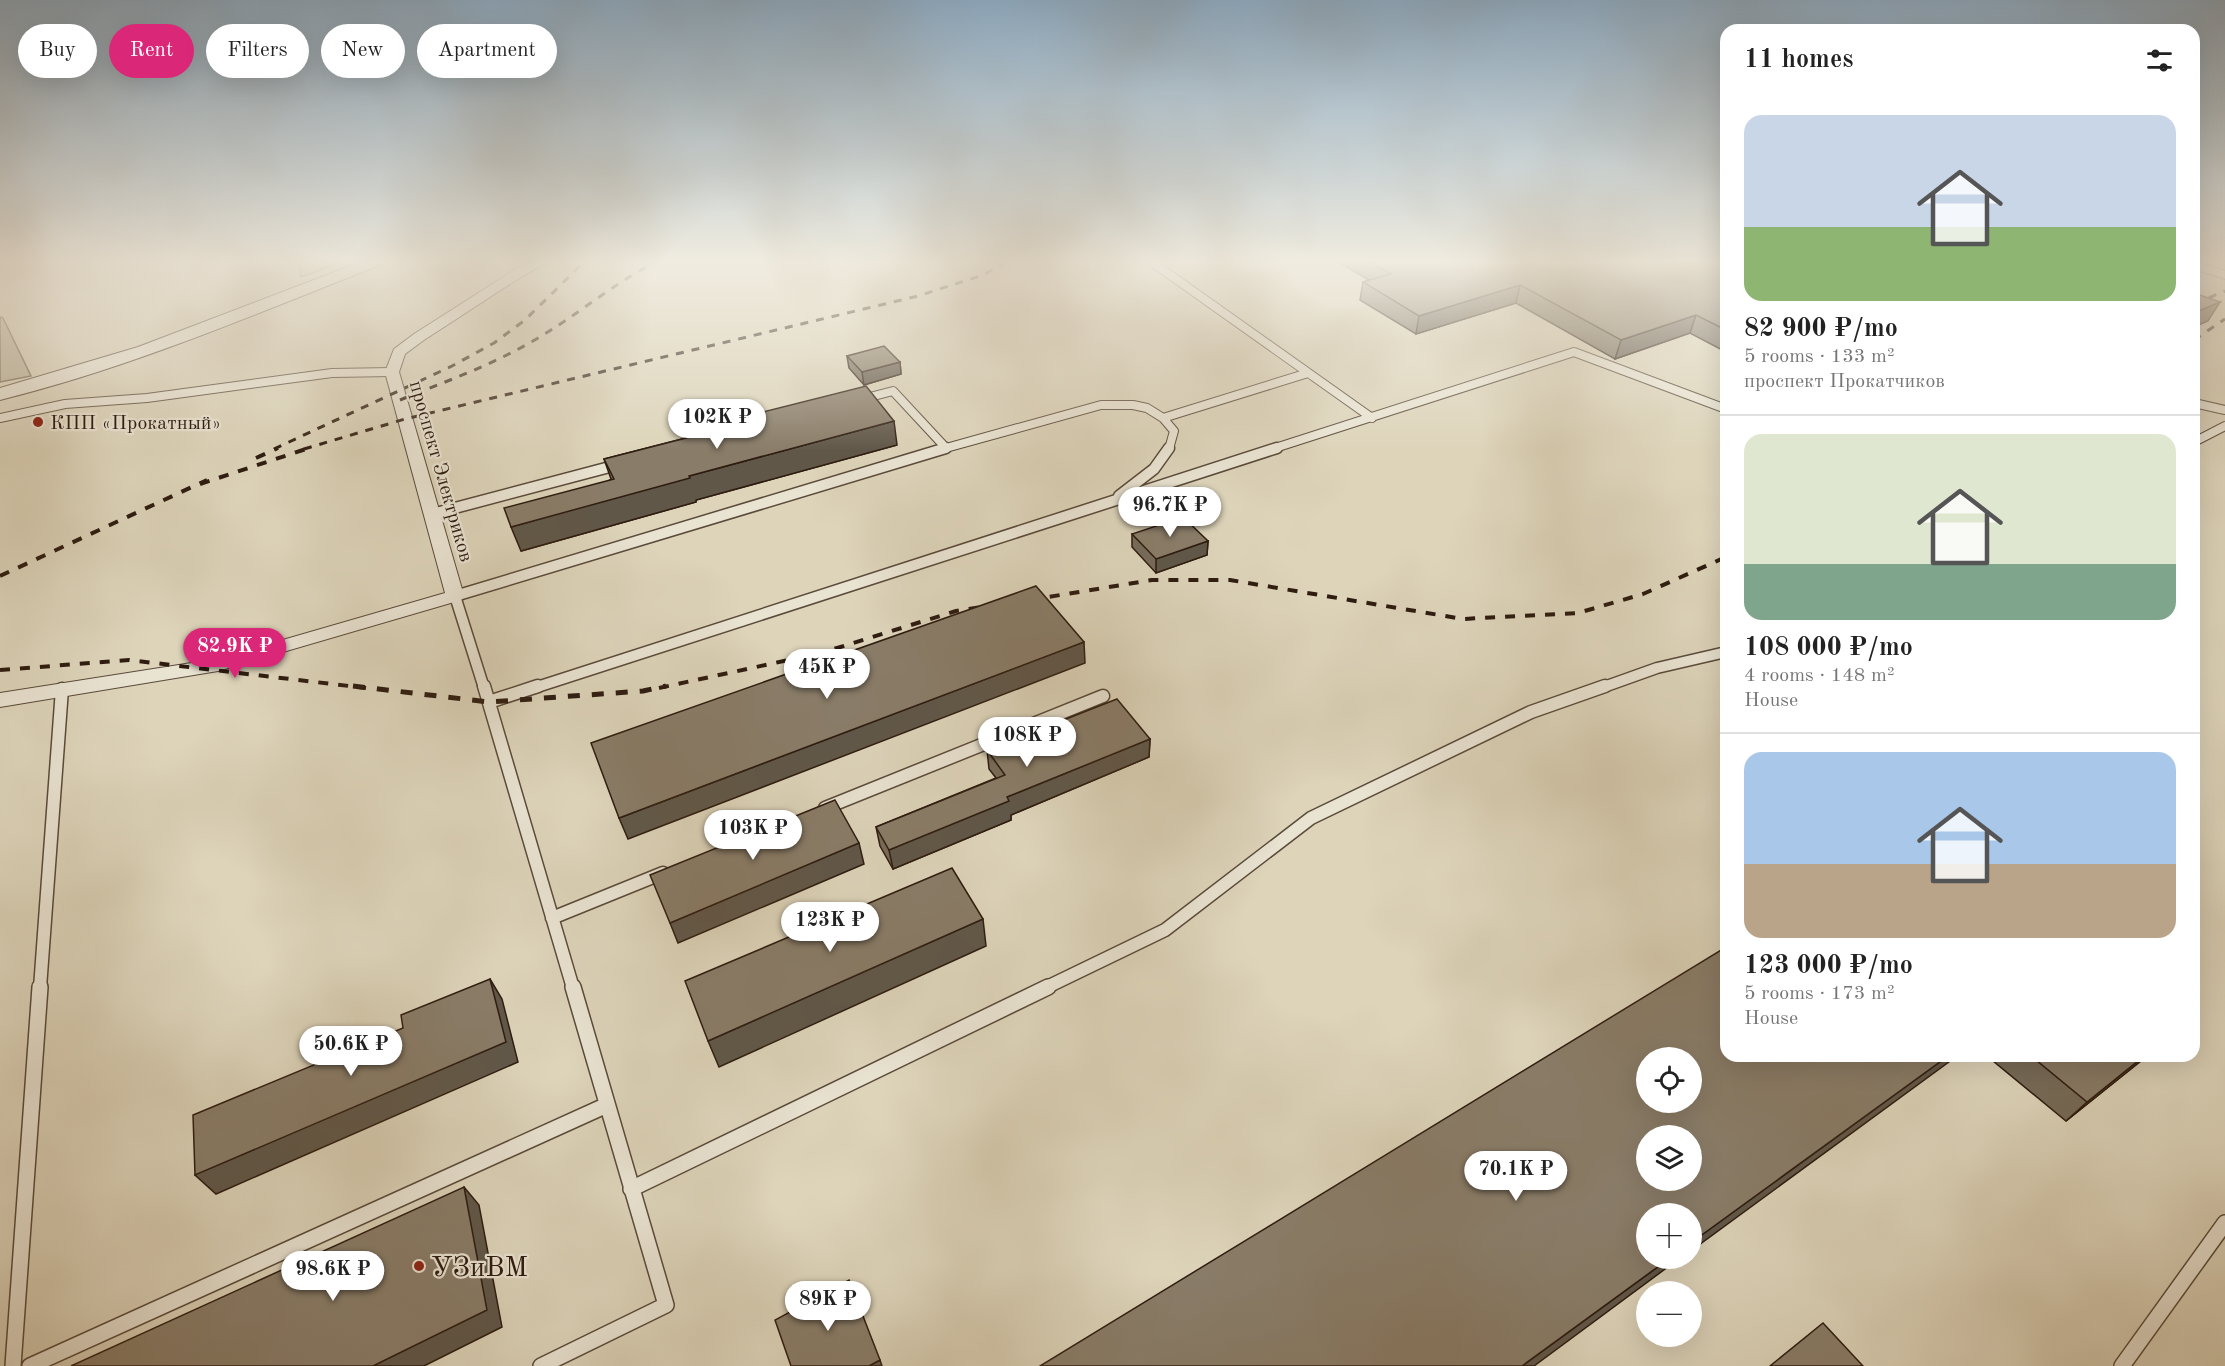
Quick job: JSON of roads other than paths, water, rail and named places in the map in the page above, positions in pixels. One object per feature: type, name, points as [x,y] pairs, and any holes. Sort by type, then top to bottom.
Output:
[{"type":"street","points":[[0,394],[51,382],[212,324]]},
{"type":"street","name":"проспект Электриков","points":[[439,324],[399,352],[392,372],[455,596]]},
{"type":"street","points":[[0,700],[218,665],[455,596]]},
{"type":"lane","points":[[1239,324],[1372,418]]},
{"type":"lane","points":[[489,702],[1574,352],[1720,407]]},
{"type":"lane","points":[[0,418],[65,404],[147,398],[332,373],[392,372]]},
{"type":"lane","points":[[1162,418],[1308,373]]},
{"type":"lane","points":[[857,401],[893,391],[946,448]]},
{"type":"lane","points":[[2200,404],[2225,410]]},
{"type":"lane","points":[[541,1366],[666,1305],[489,702],[455,596],[946,448],[1101,405],[1133,405],[1147,408],[1162,418],[1174,431],[1173,442],[1160,464],[1112,502]]},
{"type":"lane","points":[[2200,439],[2225,426]]},
{"type":"lane","points":[[432,514],[627,462]]},
{"type":"lane","points":[[632,1189],[1165,930],[1311,818],[1531,712],[1657,668],[1720,653]]},
{"type":"lane","points":[[13,1366],[62,690]]},
{"type":"lane","points":[[817,811],[1103,696]]},
{"type":"lane","points":[[552,918],[674,869]]},
{"type":"lane","points":[[30,1366],[607,1105]]},
{"type":"lane","points":[[2122,1366],[2225,1223]]},
{"type":"railway","points":[[274,449],[452,366],[494,343],[520,324]]},
{"type":"railway","points":[[400,400],[499,359],[560,324]]},
{"type":"railway","points":[[304,449],[405,419],[802,324]]},
{"type":"railway","points":[[2200,336],[2218,324]]},
{"type":"railway","points":[[256,458],[278,448]]},
{"type":"railway","points":[[200,484],[309,448]]},
{"type":"railway","points":[[0,576],[207,480]]},
{"type":"railway","points":[[1030,600],[1152,580],[1230,580],[1463,619],[1578,613],[1643,594],[1720,560]]},
{"type":"railway","points":[[659,688],[821,653],[956,611],[988,606]]},
{"type":"railway","points":[[0,670],[129,660],[366,688]]},
{"type":"railway","points":[[353,686],[489,702],[643,691],[666,686]]},
{"type":"place","name":"КПП «Прокатный»","points":[[38,422]]},
{"type":"place","name":"УЗиВМ","points":[[419,1266]]}]
